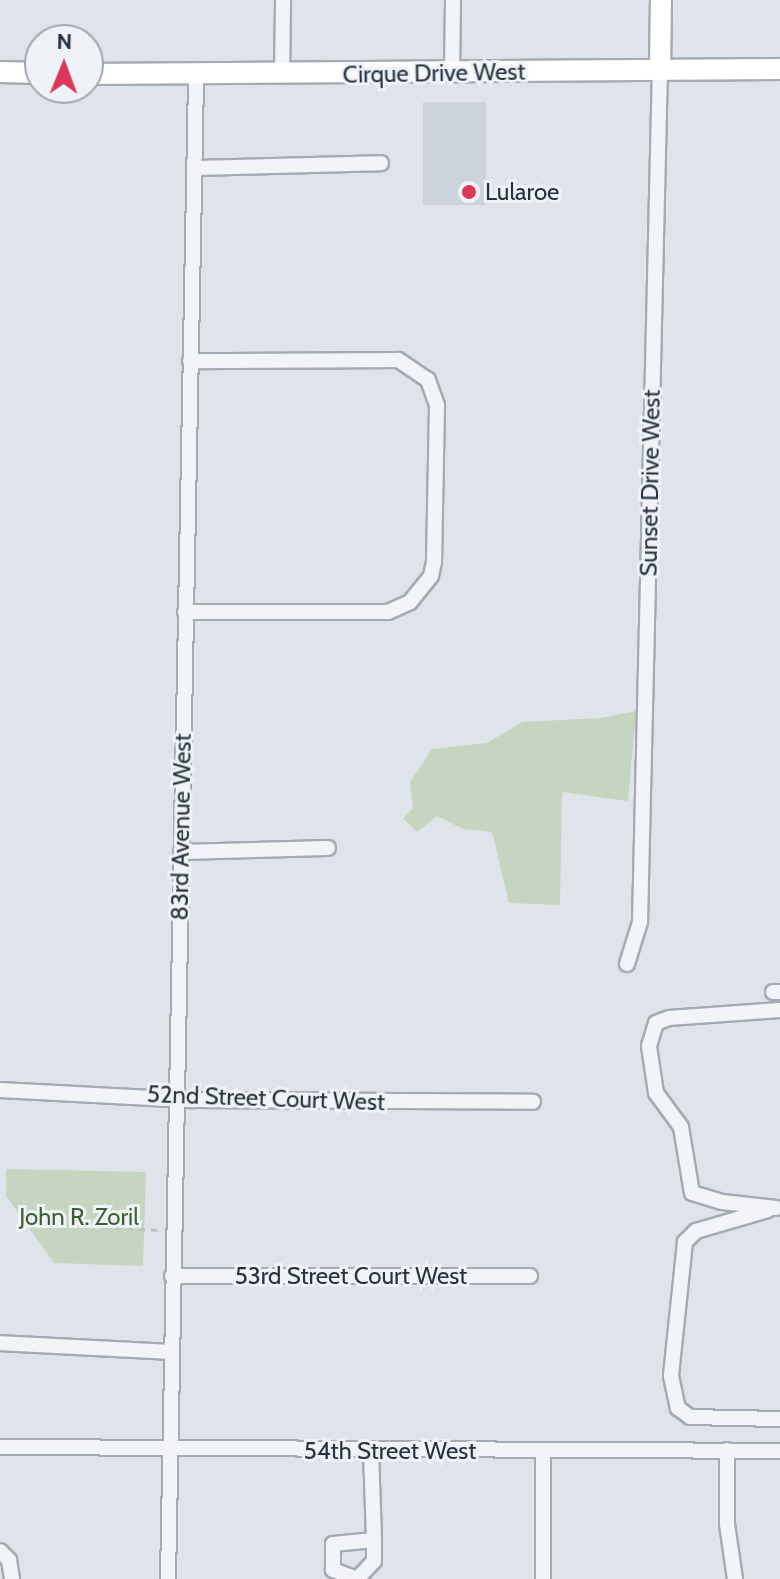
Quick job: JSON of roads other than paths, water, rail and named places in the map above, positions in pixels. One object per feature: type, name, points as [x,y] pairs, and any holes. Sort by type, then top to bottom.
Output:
[{"type":"street","points":[[282,75],[283,0]]},
{"type":"street","points":[[452,73],[453,0]]},
{"type":"street","name":"Sunset Drive West","points":[[627,964],[640,922],[661,0]]},
{"type":"street","name":"Cirque Drive West","points":[[104,74],[196,76],[780,69]]},
{"type":"street","points":[[0,72],[24,73]]},
{"type":"street","name":"83rd Avenue West","points":[[168,1579],[174,1095],[196,76]]},
{"type":"street","points":[[194,168],[381,163]]},
{"type":"street","points":[[185,612],[388,612],[421,593],[434,562],[437,405],[428,380],[410,364],[385,359],[190,361]]},
{"type":"street","points":[[181,852],[328,848]]},
{"type":"street","points":[[778,1208],[722,1202],[692,1193],[681,1127],[656,1093],[649,1046],[656,1023],[669,1018],[780,1010]]},
{"type":"street","name":"52nd Street Court West","points":[[0,1090],[174,1095],[194,1100],[533,1102]]},
{"type":"street","points":[[778,1208],[696,1231],[685,1242],[671,1376],[678,1408],[690,1417],[780,1419]]},
{"type":"street","name":"53rd Street Court West","points":[[172,1276],[530,1276]]},
{"type":"street","points":[[0,1343],[170,1352]]},
{"type":"street","name":"54th Street West","points":[[0,1447],[371,1452],[780,1451]]},
{"type":"street","points":[[727,1450],[727,1524],[735,1579]]},
{"type":"street","points":[[543,1451],[543,1579]]},
{"type":"street","points":[[371,1452],[374,1540]]},
{"type":"street","points":[[0,1551],[9,1560],[12,1579]]},
{"type":"place","name":"Lularoe","points":[[469,192]]},
{"type":"park label","name":"John R. Zoril","points":[[79,1217]]}]
